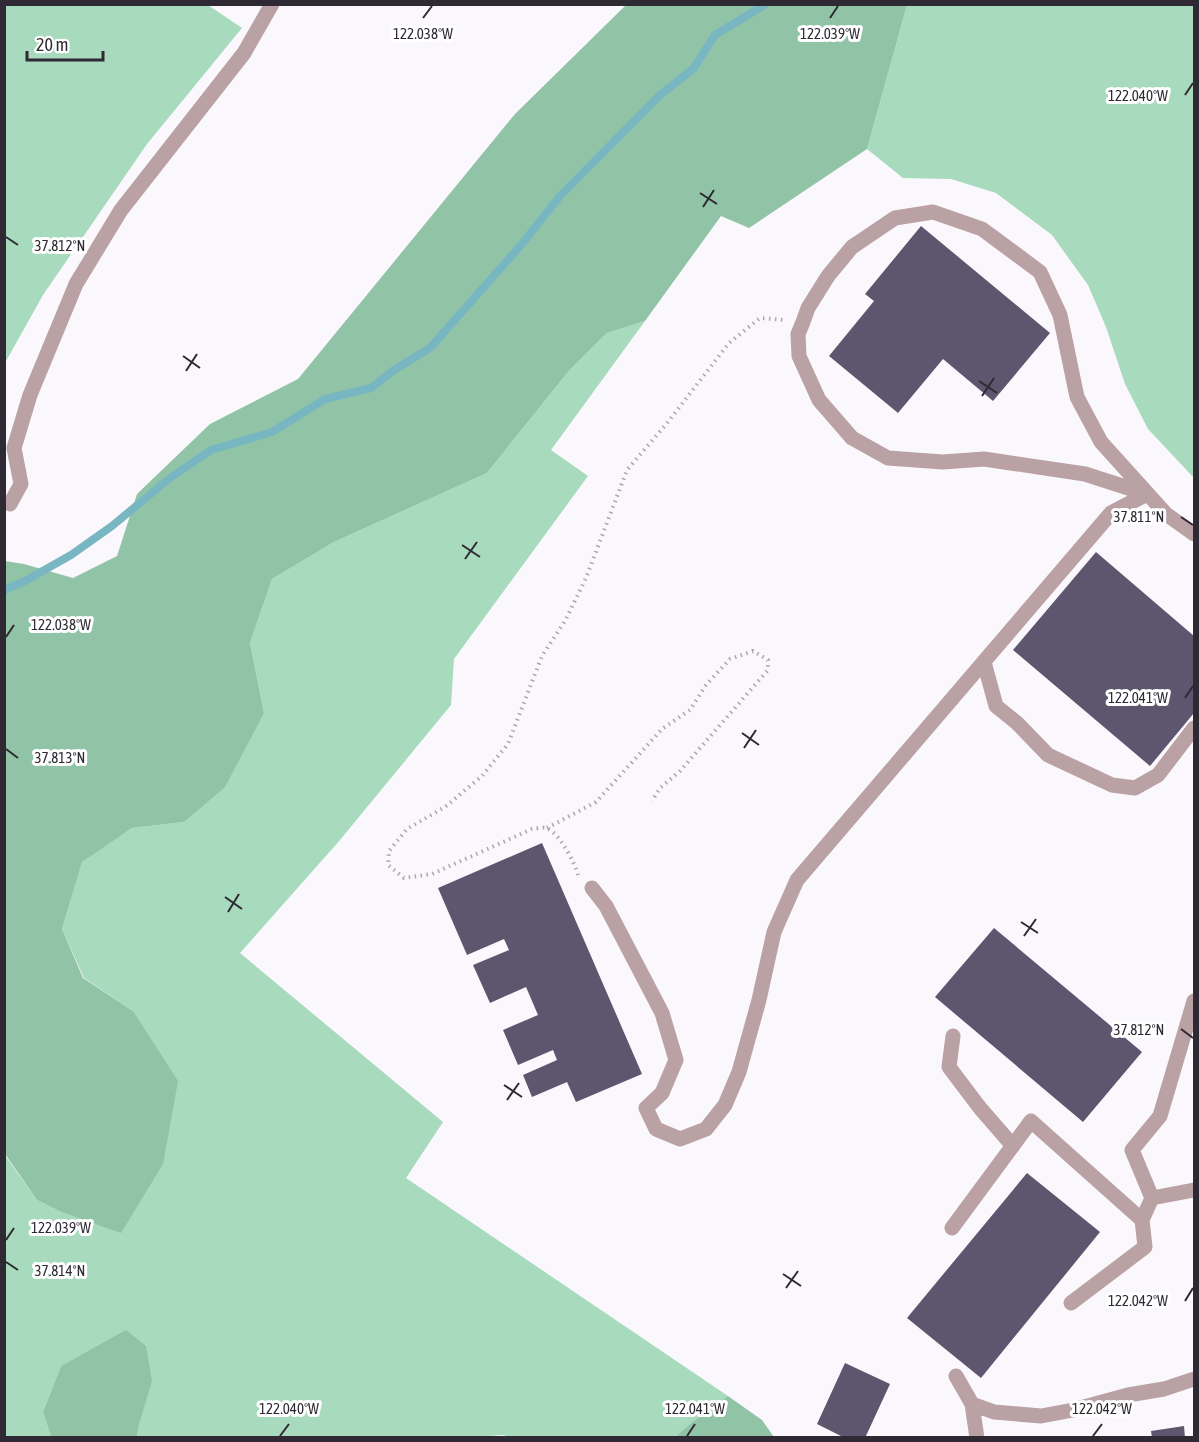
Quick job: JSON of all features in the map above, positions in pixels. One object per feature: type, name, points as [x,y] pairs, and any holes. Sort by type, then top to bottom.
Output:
[{"type":"lane","points":[[10,504],[21,484],[14,448],[30,395],[76,284],[121,210],[244,53],[272,4]]},
{"type":"lane","points":[[1147,494],[1085,474],[984,459],[943,462],[888,458],[852,438],[819,400],[799,356],[798,334],[808,308],[828,276],[852,247],[895,218],[933,212],[982,229],[1040,272],[1060,315],[1077,398],[1101,442],[1166,514],[1194,534]]},
{"type":"lane","points":[[592,888],[606,906],[662,1013],[676,1060],[662,1093],[646,1108],[656,1129],[680,1139],[706,1129],[725,1105],[739,1072],[759,1000],[774,932],[798,880],[1111,513],[1147,494]]},
{"type":"lane","points":[[984,662],[996,706],[1017,723],[1048,755],[1112,784],[1136,788],[1158,775],[1194,728]]},
{"type":"lane","points":[[1071,1303],[1144,1247],[1142,1220],[1152,1198],[1132,1150],[1160,1116],[1194,1001]]},
{"type":"lane","points":[[953,1036],[949,1067],[1013,1146]]},
{"type":"lane","points":[[952,1228],[1031,1121],[1142,1220]]},
{"type":"lane","points":[[1152,1198],[1194,1190]]},
{"type":"lane","points":[[956,1376],[972,1404],[977,1437]]},
{"type":"lane","points":[[972,1404],[994,1412],[1041,1416],[1128,1395],[1164,1389],[1194,1379]]},
{"type":"path","points":[[652,801],[660,789],[680,771],[768,670],[768,660],[753,651],[730,658],[706,685],[690,710],[662,729],[596,802],[547,828],[532,829],[432,874],[404,878],[388,865],[388,851],[407,829],[445,807],[482,776],[508,744],[542,656],[565,621],[586,578],[627,470],[668,422],[729,343],[760,318],[802,322]]},
{"type":"path","points":[[547,828],[559,838],[576,867],[579,878],[592,888]]},
{"type":"green space","points":[[5,4],[208,5],[242,28],[147,144],[43,295],[5,363]]},
{"type":"green space","points":[[626,5],[907,5],[867,149],[749,228],[721,216],[645,321],[607,333],[568,372],[487,473],[334,542],[272,579],[250,643],[264,713],[225,787],[184,822],[132,828],[82,862],[62,929],[83,978],[133,1011],[178,1081],[163,1164],[121,1233],[61,1212],[37,1200],[5,1154],[5,561],[73,578],[117,556],[137,494],[210,424],[298,379],[515,114]]},
{"type":"green space","points":[[907,5],[1194,5],[1194,478],[1148,429],[1125,384],[1106,327],[1088,285],[1052,235],[996,193],[951,179],[903,178],[867,149]]},
{"type":"green space","points":[[645,321],[551,450],[588,476],[454,659],[451,705],[340,840],[240,953],[443,1122],[406,1178],[728,1396],[675,1437],[518,1438],[502,1435],[462,1438],[137,1437],[139,1424],[91,1350],[61,1366],[43,1412],[51,1437],[5,1437],[4,1154],[37,1200],[61,1212],[121,1232],[133,1011],[84,978],[62,929],[82,861],[132,828],[184,822],[264,713],[250,643],[272,579],[334,542],[487,473],[568,372],[607,333]]},
{"type":"green space","points":[[126,1330],[146,1346],[152,1381],[137,1437],[51,1437],[43,1412],[61,1366]]},
{"type":"green space","points":[[728,1396],[762,1420],[774,1437],[675,1437],[691,1423]]},
{"type":"building","points":[[921,226],[1050,333],[993,401],[943,359],[898,413],[829,356],[874,301],[865,294]]},
{"type":"building","points":[[1096,552],[1194,636],[1194,713],[1150,766],[1013,650]]},
{"type":"building","points":[[542,843],[642,1074],[576,1102],[567,1082],[532,1097],[523,1075],[557,1060],[553,1050],[518,1065],[503,1030],[538,1015],[526,987],[490,1003],[473,965],[509,950],[504,939],[467,955],[438,888]]},
{"type":"building","points":[[994,928],[1142,1052],[1083,1122],[935,997]]},
{"type":"building","points":[[1027,1173],[1100,1232],[981,1378],[907,1318]]},
{"type":"building","points":[[845,1363],[890,1384],[865,1438],[845,1438],[817,1424]]},
{"type":"building","points":[[1184,1426],[1185,1438],[1152,1438],[1151,1431]]},
{"type":"waterway","points":[[4,590],[71,555],[112,526],[170,478],[211,450],[272,432],[325,399],[371,388],[394,370],[430,348],[521,245],[560,196],[660,95],[693,69],[715,35],[766,4]]}]
